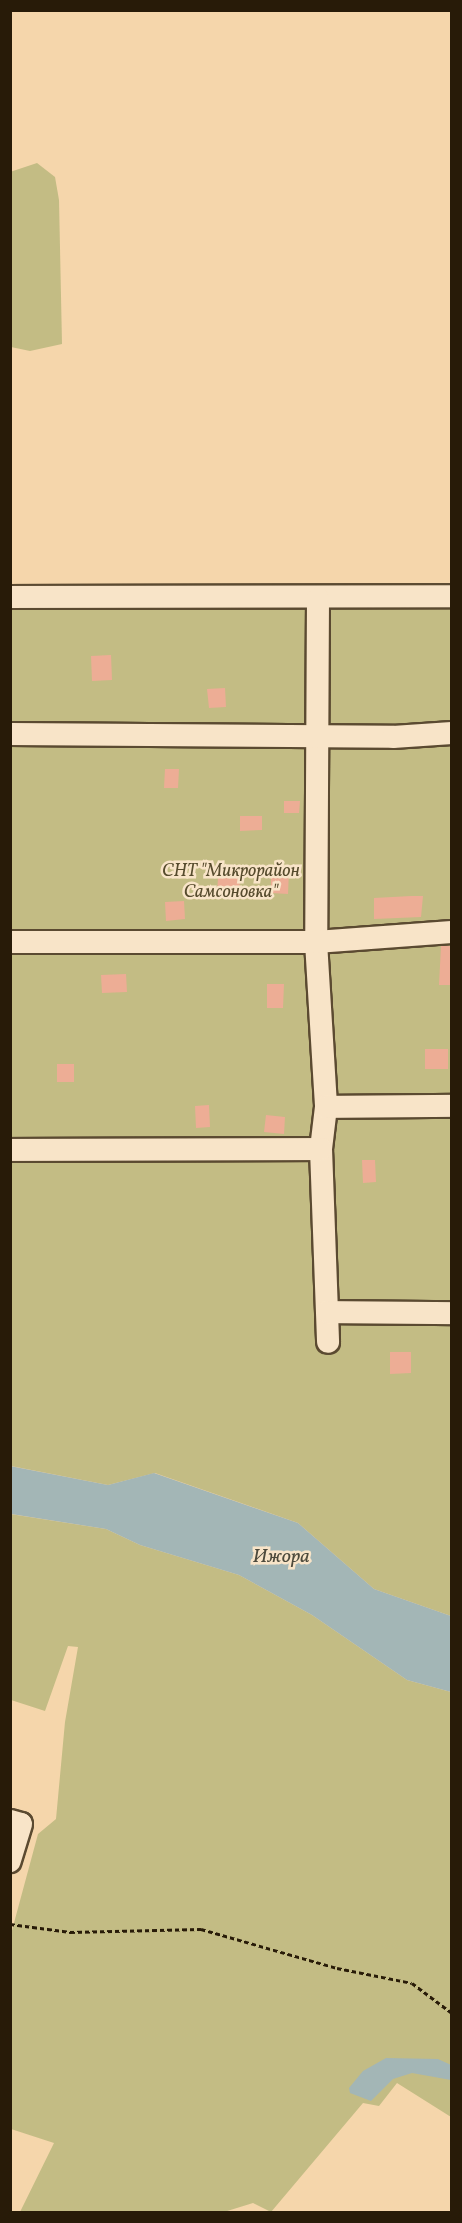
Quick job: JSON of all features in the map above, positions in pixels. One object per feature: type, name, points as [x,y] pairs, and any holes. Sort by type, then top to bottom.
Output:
[{"type":"street","points":[[10,597],[318,599],[452,596]]},
{"type":"street","points":[[318,599],[316,942],[326,1107],[321,1149],[328,1342]]},
{"type":"street","points":[[10,734],[316,734],[393,737],[452,733]]},
{"type":"street","points":[[10,942],[316,942],[452,932]]},
{"type":"street","points":[[326,1107],[452,1106]]},
{"type":"street","points":[[10,1150],[321,1149]]},
{"type":"street","points":[[327,1312],[452,1313]]},
{"type":"street","points":[[10,1821],[21,1824],[10,1861]]},
{"type":"path","points":[[10,1924],[70,1932],[201,1929],[337,1968],[412,1983],[452,2013]]},
{"type":"green space","points":[[37,163],[55,177],[59,200],[62,344],[30,351],[11,347],[10,172]]},
{"type":"green space","name":"СНТ \"Микрорайон Самсоновка\"","points":[[451,596],[451,1616],[374,1589],[298,1523],[155,1473],[108,1485],[11,1466],[10,597]]},
{"type":"green space","points":[[10,1514],[106,1529],[140,1545],[239,1575],[312,1615],[407,1680],[451,1692],[451,2117],[397,2083],[379,2106],[363,2103],[271,2212],[253,2203],[224,2212],[20,2212],[54,2143],[11,2129],[11,1934],[38,1834],[56,1819],[65,1722],[78,1647],[68,1646],[45,1711],[11,1700]]},
{"type":"water","name":"Ижора","points":[[10,1466],[108,1485],[154,1473],[298,1523],[374,1589],[451,1616],[451,1692],[407,1680],[312,1615],[239,1575],[140,1545],[106,1529],[11,1514]]},
{"type":"water","points":[[386,2058],[438,2059],[451,2065],[451,2080],[412,2073],[393,2079],[371,2101],[350,2093],[349,2088],[363,2071]]},
{"type":"building","points":[[111,655],[112,680],[92,681],[91,656]]},
{"type":"building","points":[[225,688],[226,707],[209,708],[207,689]]},
{"type":"building","points":[[165,769],[179,769],[178,788],[164,788]]},
{"type":"building","points":[[284,801],[300,801],[299,813],[284,813]]},
{"type":"building","points":[[240,816],[262,816],[262,830],[240,831]]},
{"type":"building","points":[[219,865],[241,866],[239,893],[217,892]]},
{"type":"building","points":[[271,870],[289,870],[288,894],[271,893]]},
{"type":"building","points":[[423,896],[421,917],[374,919],[374,898]]},
{"type":"building","points":[[184,901],[185,919],[166,921],[165,902]]},
{"type":"building","points":[[441,946],[452,946],[452,985],[439,985]]},
{"type":"building","points":[[126,974],[127,992],[102,993],[101,975]]},
{"type":"building","points":[[267,984],[284,984],[283,1008],[267,1008]]},
{"type":"building","points":[[425,1049],[448,1049],[448,1069],[425,1069]]},
{"type":"building","points":[[57,1064],[74,1064],[74,1082],[57,1082]]},
{"type":"building","points":[[209,1105],[210,1127],[196,1128],[195,1106]]},
{"type":"building","points":[[266,1115],[285,1117],[284,1134],[264,1132]]},
{"type":"building","points":[[362,1160],[375,1160],[376,1182],[363,1183]]},
{"type":"building","points":[[390,1352],[411,1352],[411,1373],[390,1374]]}]
